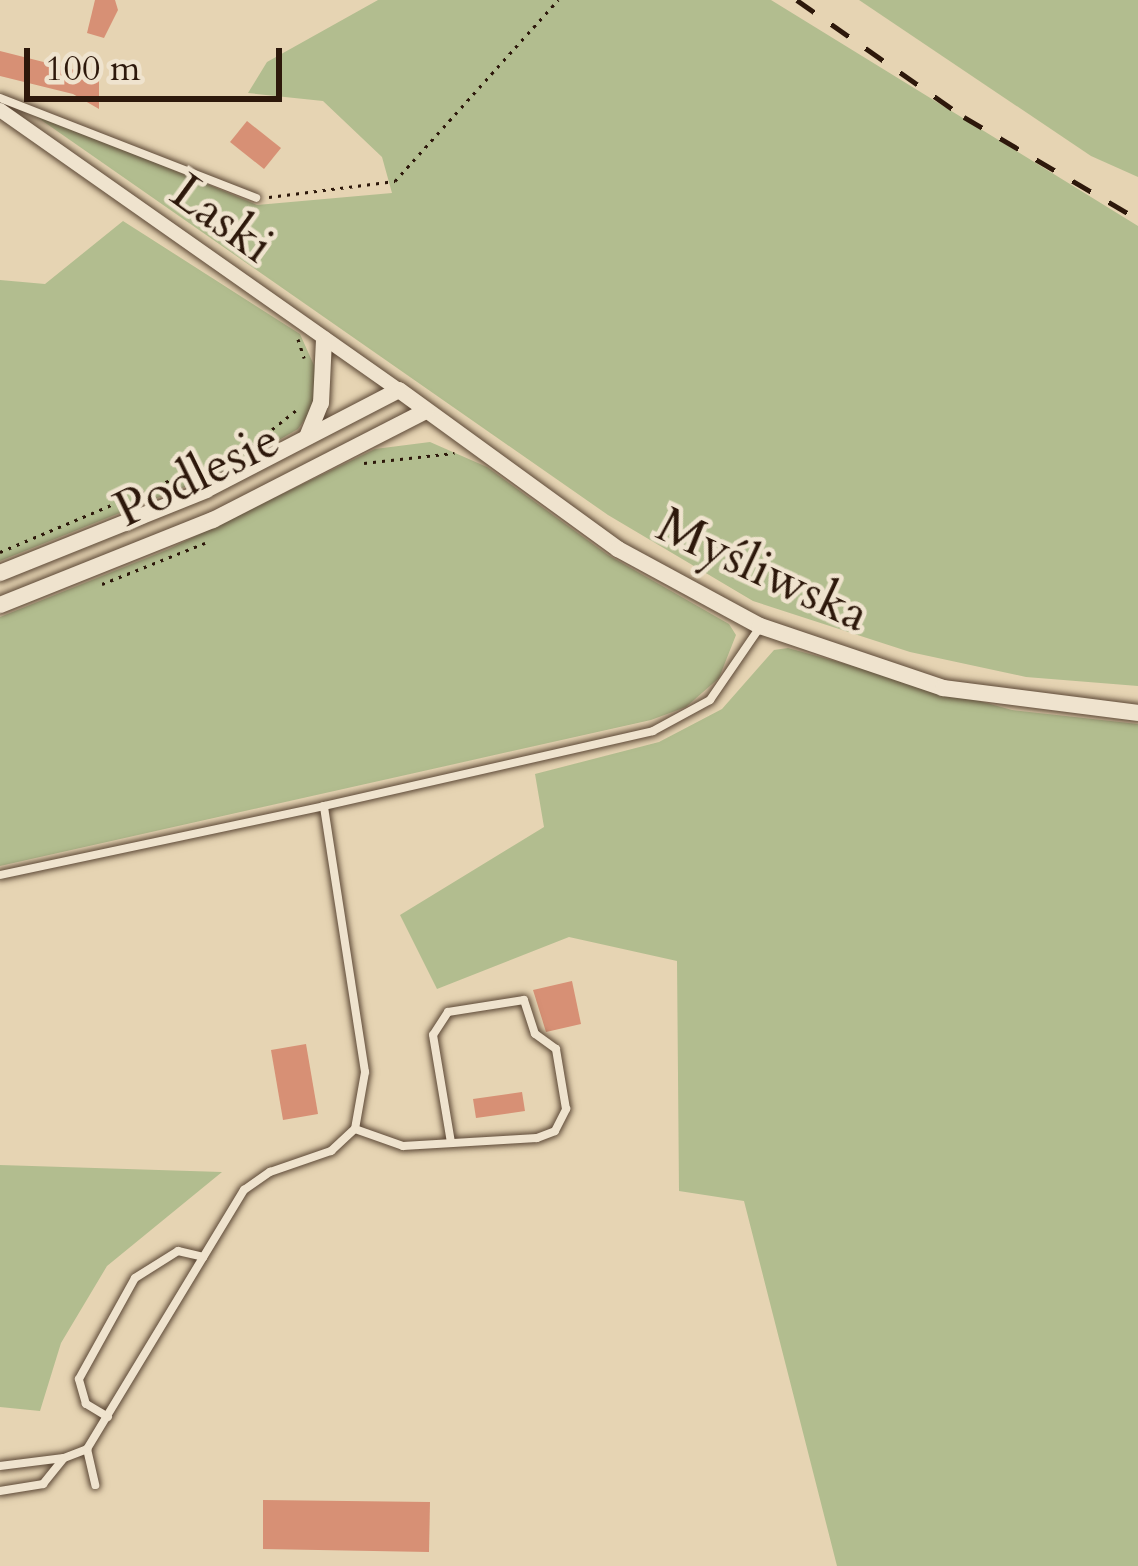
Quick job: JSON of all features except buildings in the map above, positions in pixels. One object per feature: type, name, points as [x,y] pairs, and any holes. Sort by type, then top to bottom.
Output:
[{"type":"street","name":"Laski","points":[[0,110],[399,390]]},
{"type":"street","points":[[307,438],[322,403],[324,339]]},
{"type":"street","name":"Myśliwska","points":[[399,390],[618,549],[760,626],[943,688],[1138,712]]},
{"type":"street","name":"Podlesie","points":[[0,573],[172,506],[399,390]]},
{"type":"street","name":"Podlesie","points":[[0,605],[213,520],[360,440],[426,411]]},
{"type":"street","points":[[345,417],[358,421],[360,440]]},
{"type":"lane","points":[[0,98],[256,198]]},
{"type":"lane","points":[[0,875],[653,731],[710,700],[746,658],[760,626]]},
{"type":"lane","points":[[0,1466],[64,1458],[87,1450],[244,1190],[331,1150],[355,1129],[364,1072],[324,806]]},
{"type":"lane","points":[[355,1129],[404,1146],[537,1138],[561,1125],[566,1109],[556,1049],[535,1034],[524,1000],[448,1012],[433,1035],[451,1143]]},
{"type":"lane","points":[[108,1417],[86,1404],[79,1379],[135,1278],[178,1251],[203,1257]]},
{"type":"lane","points":[[87,1450],[94,1485]]},
{"type":"lane","points":[[0,1491],[43,1484],[64,1458]]},
{"type":"path","points":[[256,198],[395,181],[558,0]]},
{"type":"path","points":[[288,314],[306,372]]},
{"type":"path","points":[[0,552],[250,447],[287,423],[304,398]]},
{"type":"green space","points":[[378,0],[771,0],[1138,226],[1138,686],[1026,677],[910,652],[753,601],[608,515],[24,108],[257,205],[392,193],[382,157],[323,101],[248,93],[267,62]]},
{"type":"green space","points":[[859,0],[1138,0],[1138,177],[1091,156]]},
{"type":"green space","points":[[123,221],[300,334],[317,372],[312,409],[298,429],[227,470],[0,561],[0,280],[45,284]]},
{"type":"green space","points":[[430,442],[487,467],[608,555],[729,624],[736,635],[719,678],[686,707],[651,720],[0,866],[0,617],[169,549],[375,449]]},
{"type":"green space","points":[[788,648],[1012,710],[1138,724],[1138,1566],[837,1566],[744,1201],[679,1191],[677,961],[569,937],[437,989],[400,915],[544,827],[535,774],[659,742],[722,709],[774,650]]},
{"type":"green space","points":[[0,1165],[222,1172],[107,1266],[61,1343],[40,1411],[0,1407]]},
{"type":"railway","points":[[797,0],[964,117],[1138,219]]}]
